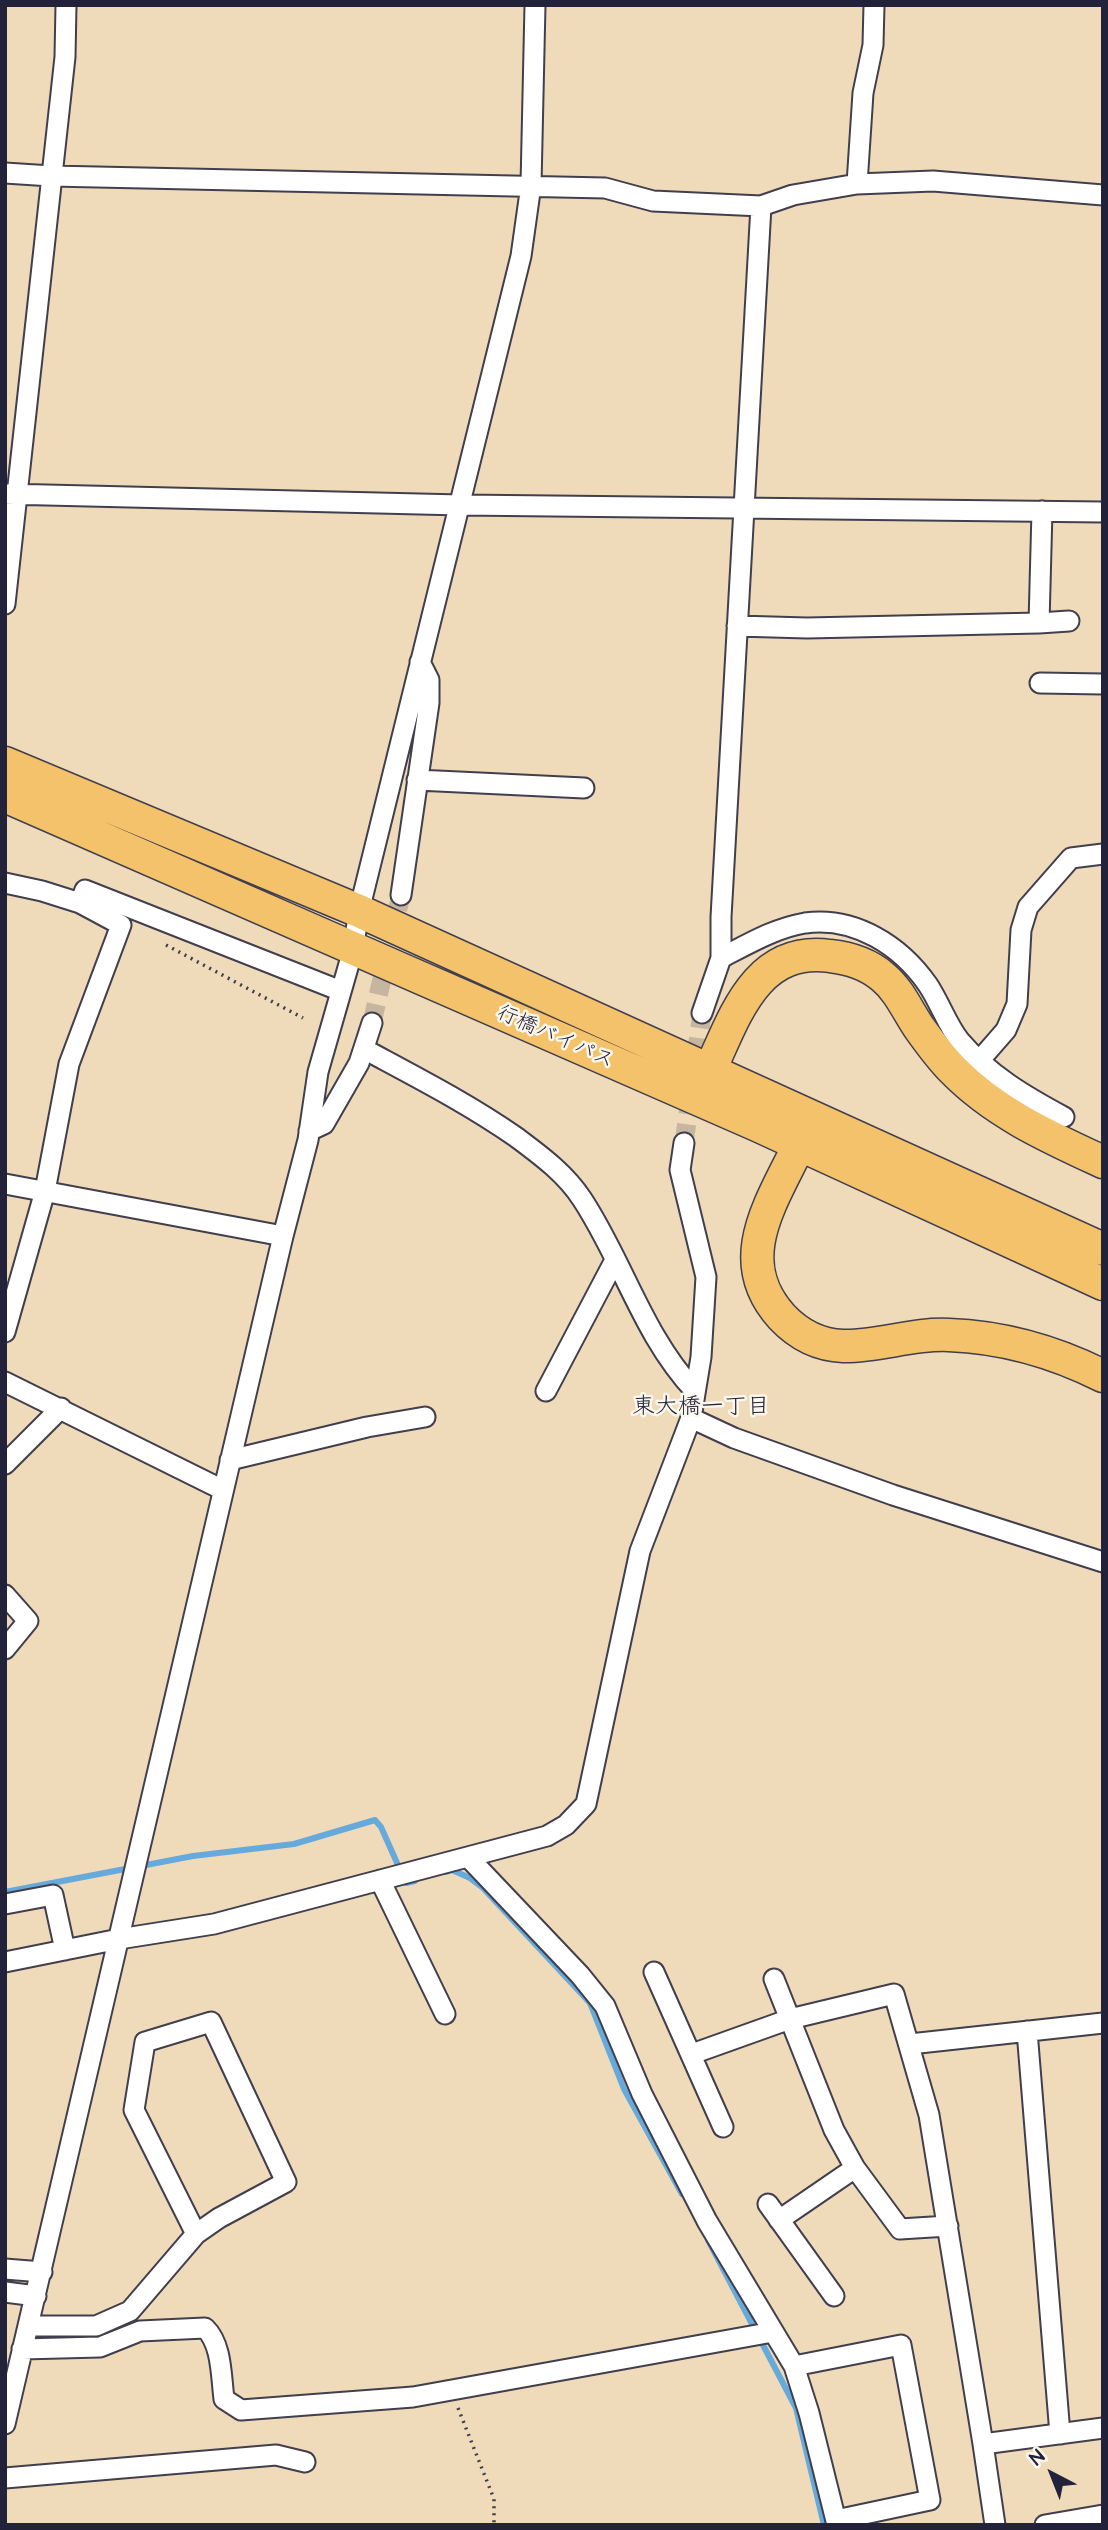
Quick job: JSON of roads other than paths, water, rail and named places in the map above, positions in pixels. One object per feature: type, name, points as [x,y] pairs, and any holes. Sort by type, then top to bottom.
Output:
[{"type":"highway","name":"行橋バイパス","points":[[5,763],[359,911],[1103,1249]]},
{"type":"highway","name":"行橋バイパス","points":[[5,796],[799,1145],[1103,1284]]},
{"type":"highway","points":[[710,1070],[743,998],[757,981],[776,965],[797,956],[821,954],[846,958],[866,965],[885,978],[905,1003],[919,1029],[952,1069],[975,1090],[1017,1120],[1103,1161]]},
{"type":"highway","points":[[799,1145],[761,1227],[756,1247],[761,1283],[776,1310],[792,1328],[815,1340],[842,1346],[946,1335],[996,1339],[1034,1347],[1103,1376]]},
{"type":"street","points":[[5,604],[11,494],[65,57],[66,5]]},
{"type":"street","points":[[5,2424],[309,1131],[318,1072],[353,950],[359,911],[522,256],[531,185],[535,5]]},
{"type":"street","points":[[857,184],[863,93],[873,45],[874,5]]},
{"type":"street","points":[[5,173],[605,188],[653,201],[761,206],[793,195],[857,184],[933,181],[1103,195]]},
{"type":"street","points":[[702,1013],[721,958],[721,917],[761,206]]},
{"type":"street","points":[[11,494],[461,505],[1103,512]]},
{"type":"street","points":[[1040,623],[1042,511]]},
{"type":"street","points":[[737,626],[807,628],[1069,621]]},
{"type":"street","points":[[401,895],[429,703],[429,680],[420,662]]},
{"type":"street","points":[[1040,683],[1103,684]]},
{"type":"street","points":[[416,780],[583,788]]},
{"type":"street","points":[[979,1061],[1006,1030],[1017,1004],[1021,930],[1028,907],[1071,858],[1103,854]]},
{"type":"street","points":[[5,883],[80,903],[121,925],[69,1064],[46,1191],[5,1332]]},
{"type":"street","points":[[80,903],[85,890],[341,990]]},
{"type":"street","points":[[721,958],[766,935],[806,923],[845,924],[880,938],[905,958],[928,986],[958,1039],[991,1073],[1063,1117]]},
{"type":"street","points":[[309,1131],[324,1124],[359,1063],[372,1023]]},
{"type":"street","points":[[364,1049],[478,1110],[550,1163],[580,1196],[646,1321],[679,1374],[695,1391]]},
{"type":"street","points":[[5,1962],[119,1939],[214,1924],[547,1836],[566,1825],[586,1804],[640,1551],[691,1418],[701,1357],[706,1277],[680,1170],[684,1143]]},
{"type":"street","points":[[5,1184],[283,1236]]},
{"type":"street","points":[[546,1391],[615,1260]]},
{"type":"street","points":[[5,1382],[223,1490]]},
{"type":"street","points":[[5,1464],[61,1408]]},
{"type":"street","points":[[230,1460],[367,1427],[425,1417]]},
{"type":"street","points":[[691,1418],[734,1438],[893,1495],[1103,1562]]},
{"type":"street","points":[[5,1595],[28,1621],[5,1649]]},
{"type":"street","points":[[468,1857],[580,1975],[605,2006],[642,2094],[707,2221],[794,2366],[809,2413],[836,2522],[930,2500],[901,2345],[794,2366]]},
{"type":"street","points":[[380,1880],[446,2014]]},
{"type":"street","points":[[5,1904],[52,1895],[65,1950]]},
{"type":"street","points":[[654,1972],[723,2127]]},
{"type":"street","points":[[774,1979],[834,2130],[855,2168],[901,2229],[948,2226]]},
{"type":"street","points":[[692,2054],[790,2019],[894,1994],[929,2115],[995,2525]]},
{"type":"street","points":[[28,2326],[96,2326],[130,2311],[196,2234],[219,2218],[286,2182],[211,2022],[145,2042],[134,2110],[196,2234]]},
{"type":"street","points":[[910,2044],[1103,2022]]},
{"type":"street","points":[[1027,2031],[1060,2434]]},
{"type":"street","points":[[834,2296],[774,2212],[855,2168]]},
{"type":"street","points":[[5,2269],[42,2272]]},
{"type":"street","points":[[5,2292],[36,2296]]},
{"type":"street","points":[[22,2349],[100,2347],[140,2331],[205,2328],[216,2344],[224,2399],[241,2410],[413,2397],[773,2332]]},
{"type":"street","points":[[983,2444],[1103,2428]]},
{"type":"street","points":[[5,2478],[276,2455],[305,2462]]},
{"type":"street","points":[[1045,2525],[1103,2515]]},
{"type":"waterway","points":[[5,1892],[193,1856],[294,1844],[375,1820],[381,1827],[406,1883],[415,1881]]},
{"type":"waterway","points":[[446,1872],[452,1870],[482,1887],[590,2003],[624,2089],[682,2194]]},
{"type":"waterway","points":[[708,2240],[796,2408],[824,2525]]},
{"type":"tunnel","points":[[372,1023],[401,895]]},
{"type":"tunnel","points":[[684,1143],[702,1013]]},
{"type":"district","name":"東大橋一丁目","points":[[701,1408]]}]
